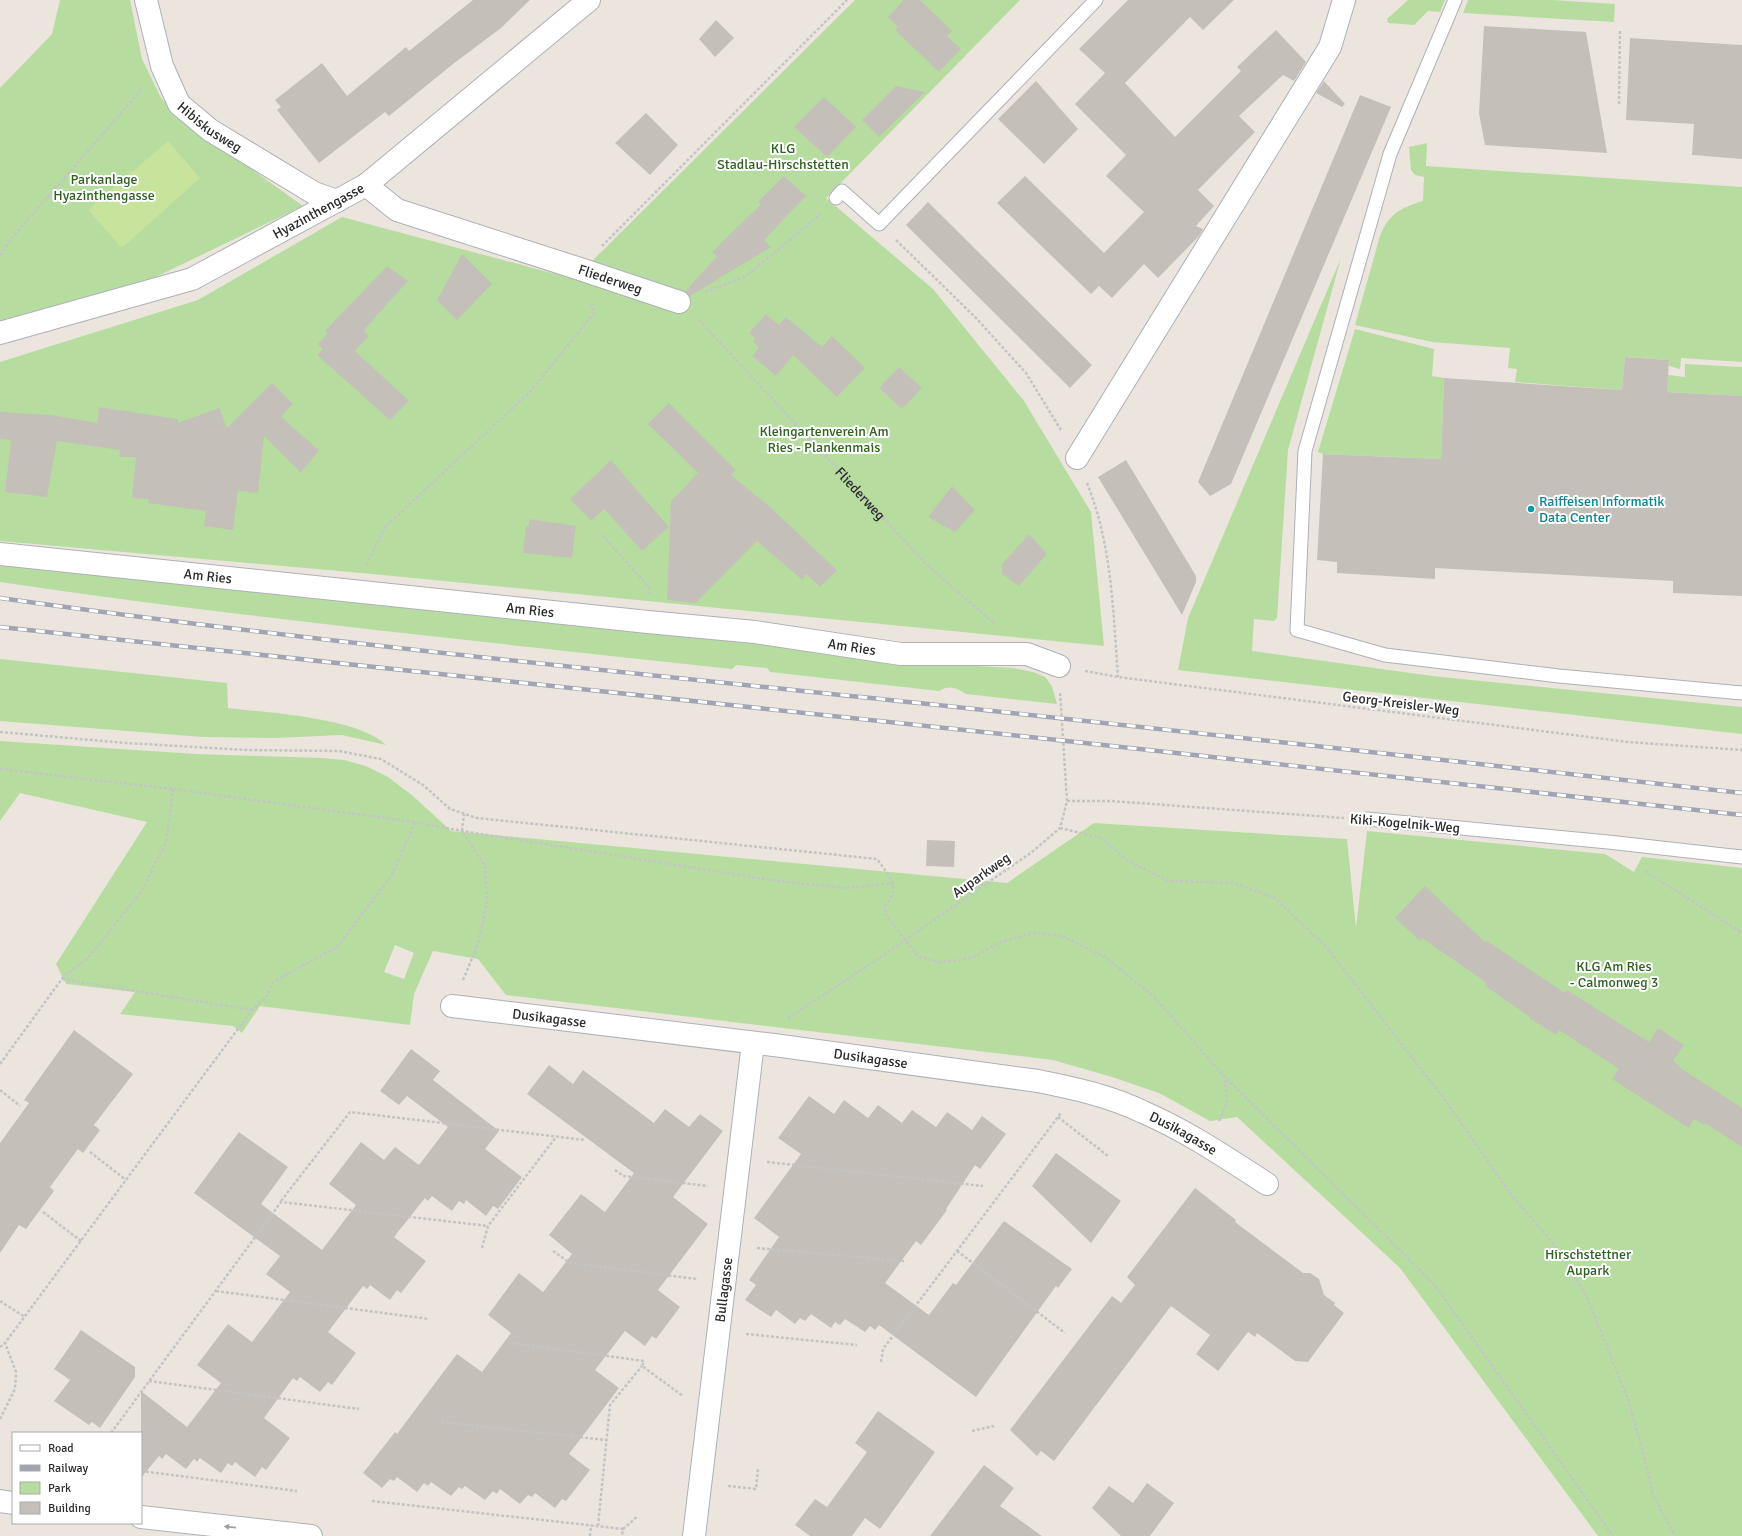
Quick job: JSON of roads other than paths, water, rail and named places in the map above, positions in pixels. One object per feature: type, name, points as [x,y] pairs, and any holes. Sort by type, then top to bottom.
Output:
[{"type":"street","name":"Hibiskusweg","points":[[146,0],[162,66],[179,104],[210,130],[314,192],[337,201]]},
{"type":"street","name":"Hyazinthengasse","points":[[0,333],[192,279],[366,186],[589,0]]},
{"type":"street","points":[[1077,458],[1330,47],[1344,0]]},
{"type":"street","name":"Fliederweg","points":[[366,186],[397,210],[580,268],[679,302]]},
{"type":"street","name":"Am Ries","points":[[0,554],[755,632],[901,654],[1027,654],[1059,666]]},
{"type":"street","name":"Dusikagasse","points":[[452,1006],[753,1043],[1038,1081],[1079,1089],[1142,1111],[1208,1146],[1267,1184]]},
{"type":"street","name":"Bullagasse","points":[[694,1536],[753,1043]]},
{"type":"street","points":[[0,1502],[12,1503]]},
{"type":"street","points":[[142,1517],[310,1536]]},
{"type":"lane","points":[[836,198],[842,191],[879,224],[1096,0]]},
{"type":"lane","points":[[1455,0],[1390,154],[1304,451],[1297,630],[1385,655],[1559,676],[1742,693]]},
{"type":"lane","name":"Kiki-Kogelnik-Weg","points":[[1367,819],[1608,842],[1742,857]]},
{"type":"railway","points":[[0,598],[114,614],[459,655],[1022,714],[1742,793]]},
{"type":"railway","points":[[0,627],[1742,815]]},
{"type":"place","name":"Raiffeisen Informatik Data Center","points":[[1531,509]]},
{"type":"park label","name":"KLG Stadlau-Hirschstetten","points":[[783,156]]},
{"type":"park label","name":"Parkanlage Hyazinthengasse","points":[[104,188]]},
{"type":"park label","name":"Kleingartenverein Am Ries - Plankenmais","points":[[824,440]]},
{"type":"park label","name":"KLG Am Ries - Calmonweg 3","points":[[1614,974]]},
{"type":"park label","name":"Hirschstettner Aupark","points":[[1588,1262]]}]
